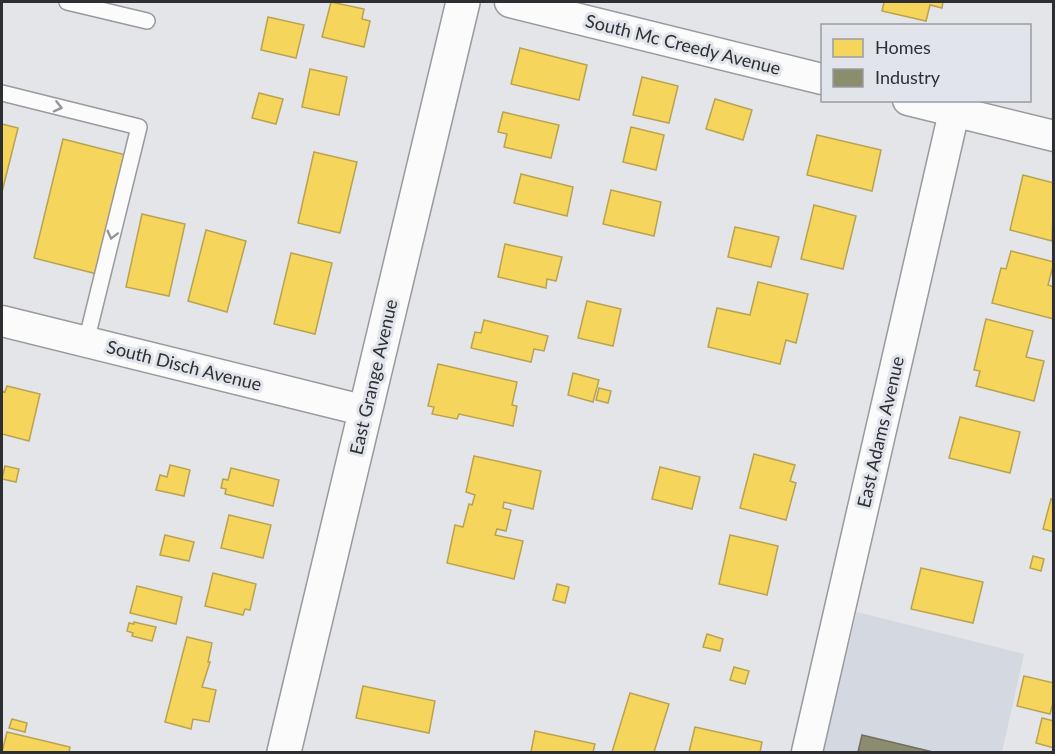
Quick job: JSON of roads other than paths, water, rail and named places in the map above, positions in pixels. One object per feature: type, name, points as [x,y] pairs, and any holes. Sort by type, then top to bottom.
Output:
[{"type":"street","name":"East Grange Avenue","points":[[284,753],[463,2]]},
{"type":"street","name":"South Mc Creedy Avenue","points":[[510,2],[821,79]]},
{"type":"street","points":[[916,102],[1053,136]]},
{"type":"street","name":"East Adams Avenue","points":[[807,753],[954,112]]},
{"type":"street","name":"South Disch Avenue","points":[[2,321],[366,411]]},
{"type":"lane","points":[[67,2],[147,21]]},
{"type":"lane","points":[[2,93],[139,127],[86,342]]}]
